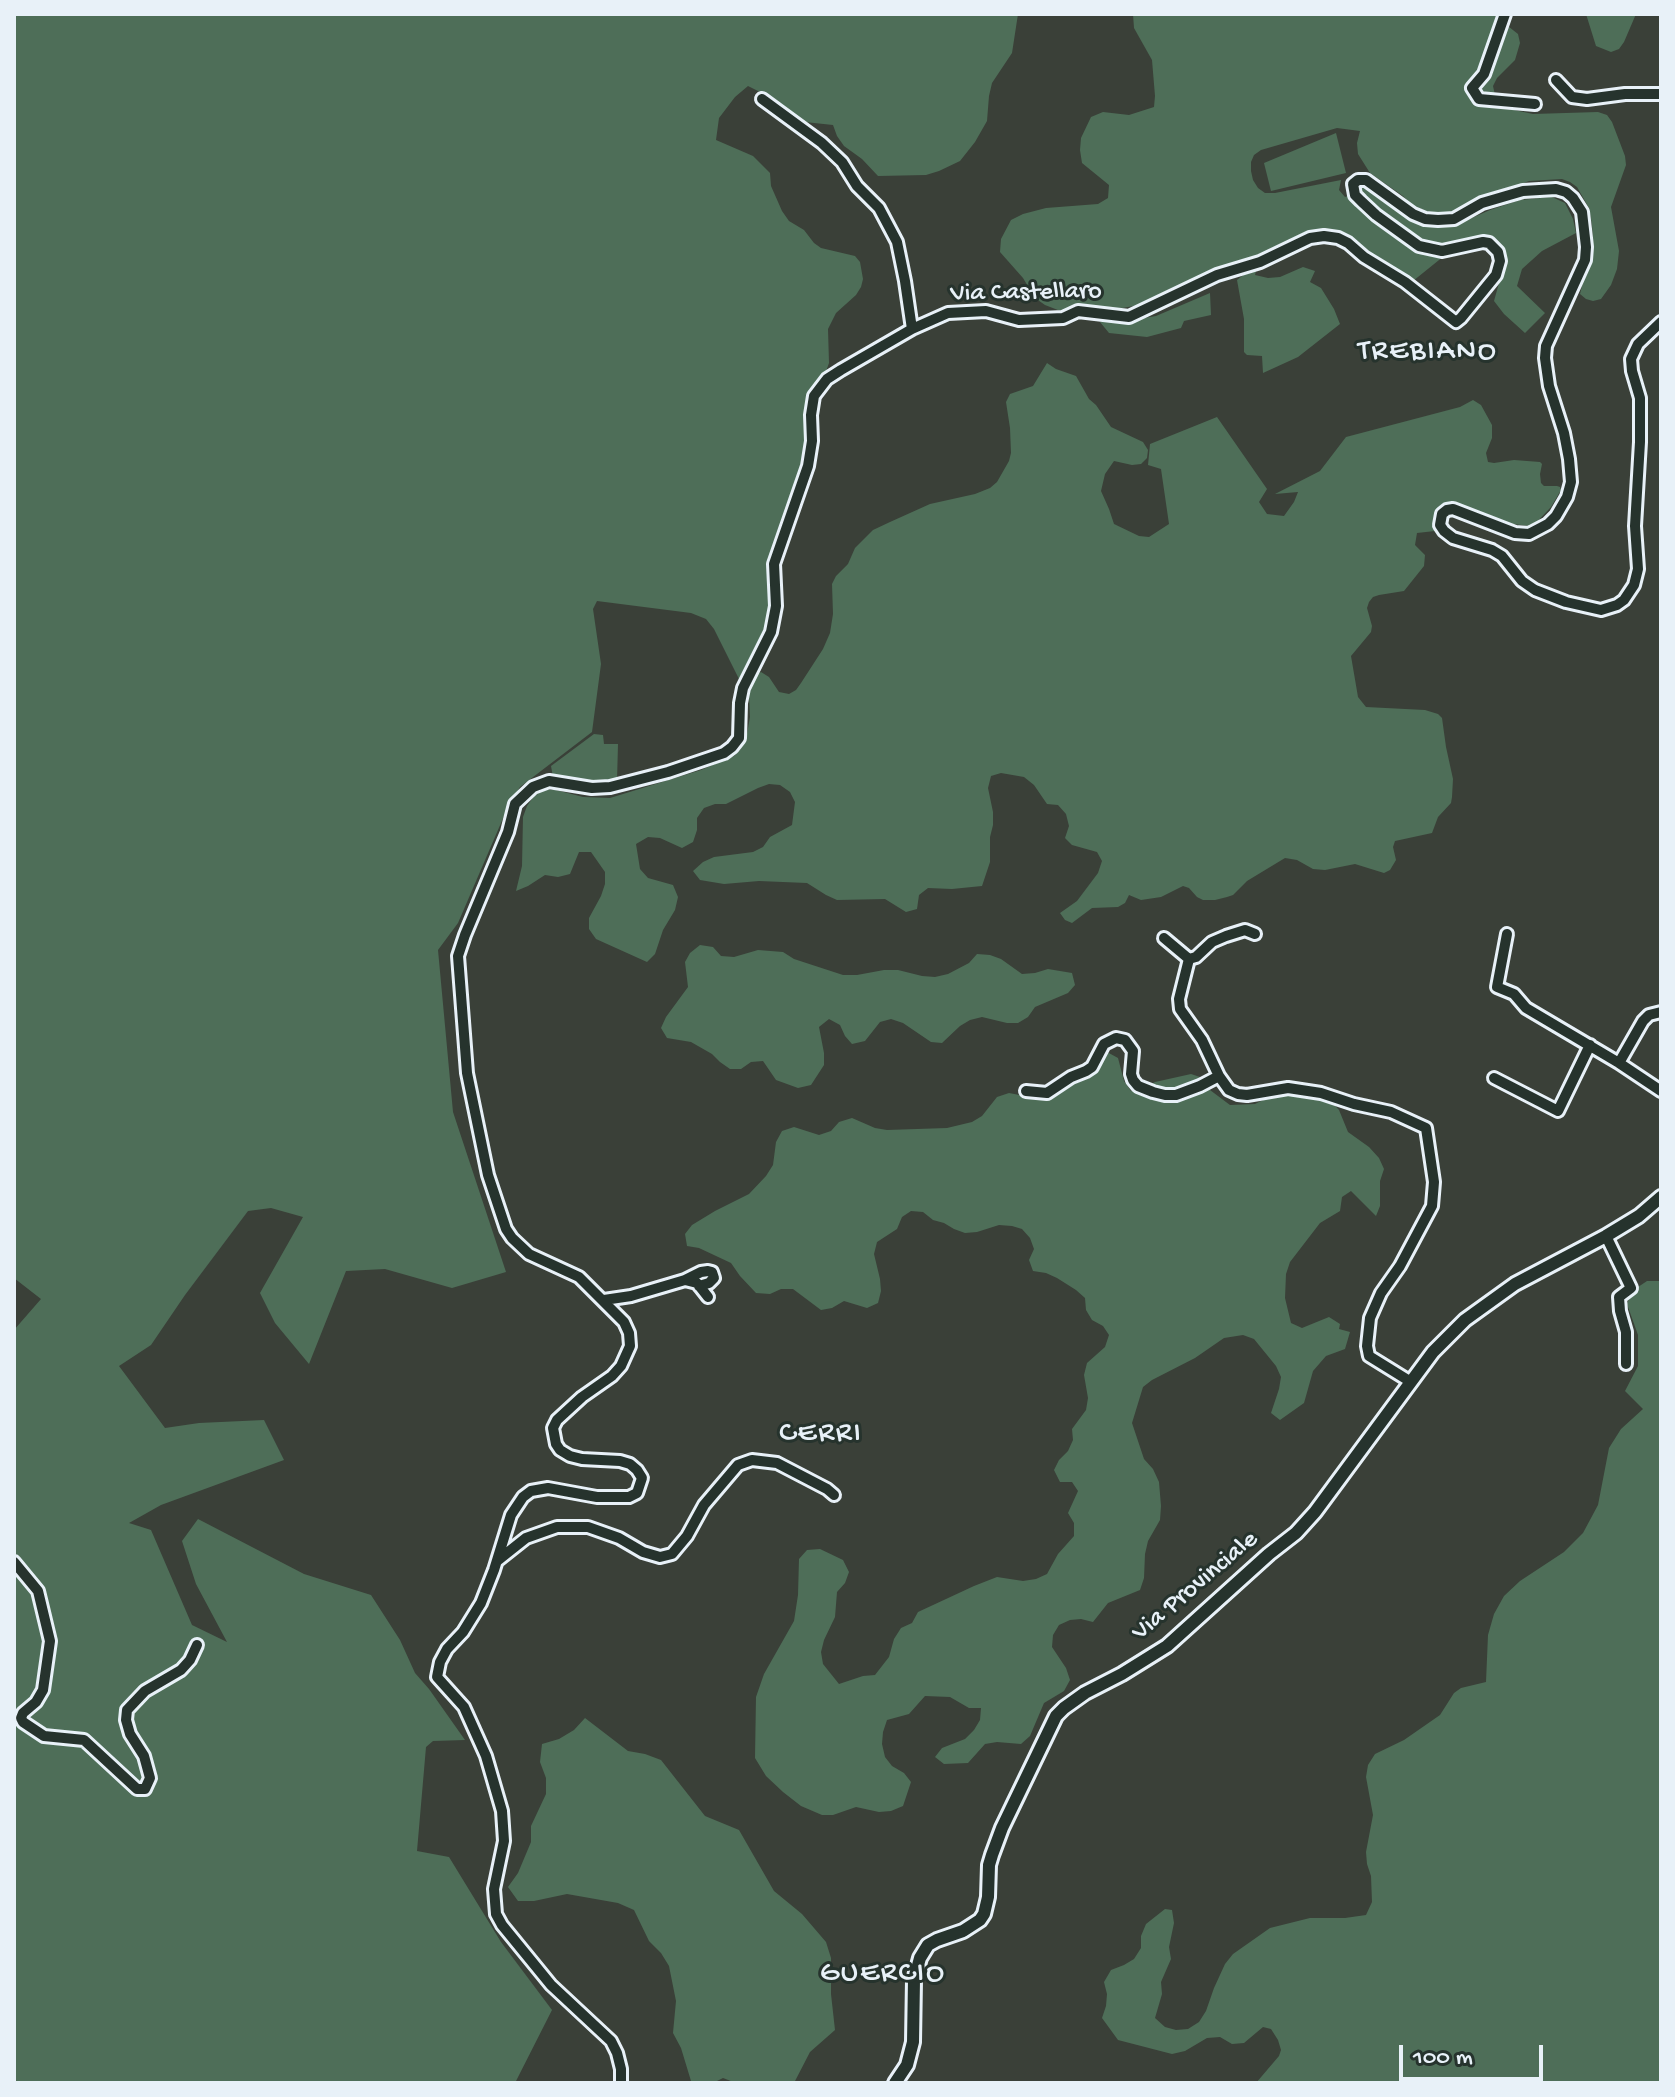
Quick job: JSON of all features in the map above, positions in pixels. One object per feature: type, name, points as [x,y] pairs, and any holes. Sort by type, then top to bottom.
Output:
[{"type":"main road","name":"Via Provinciale","points":[[895,2083],[907,2065],[913,2042],[914,1980],[920,1958],[928,1945],[963,1931],[984,1914],[992,1855],[1056,1716],[1085,1693],[1167,1646],[1296,1533],[1440,1344],[1488,1301],[1606,1236],[1639,1216],[1661,1197]]},
{"type":"street","points":[[1505,14],[1484,74],[1472,88],[1479,99],[1535,104]]},
{"type":"street","points":[[1556,80],[1572,97],[1587,99],[1625,94],[1661,94]]},
{"type":"street","points":[[762,99],[822,143],[842,162],[857,186],[879,208],[897,242],[912,329]]},
{"type":"street","name":"Via Castellaro","points":[[604,1300],[579,1277],[529,1254],[506,1229],[488,1175],[467,1073],[458,960],[465,935],[508,832],[515,804],[533,787],[556,781],[592,788],[610,787],[724,753],[739,738],[743,688],[771,632],[776,606],[774,564],[808,466],[814,396],[827,379],[912,329],[948,313],[986,311],[1019,320],[1063,318],[1078,311],[1129,317],[1217,275],[1260,262],[1310,238],[1324,236],[1348,243],[1418,292],[1452,321],[1458,321],[1496,275],[1500,261],[1498,252],[1489,243],[1483,242],[1442,251],[1419,246],[1361,201],[1353,184],[1366,180],[1413,214],[1438,220],[1454,219],[1482,203],[1523,191],[1556,189],[1573,198],[1582,212],[1585,229],[1585,260],[1546,346],[1545,358],[1549,386],[1569,459],[1571,482],[1567,497],[1548,524],[1529,534],[1515,533],[1453,509],[1442,514],[1440,521],[1444,531],[1453,538],[1502,556],[1522,581],[1535,590],[1566,602],[1601,610],[1624,600],[1634,585],[1638,569],[1635,526],[1640,398],[1631,359],[1638,344],[1661,322]]},
{"type":"street","points":[[1189,959],[1226,936],[1245,930],[1255,934]]},
{"type":"street","points":[[1507,934],[1497,987],[1514,994],[1526,1008],[1661,1091]]},
{"type":"street","points":[[1164,938],[1189,959]]},
{"type":"street","points":[[1189,959],[1179,999],[1180,1009],[1202,1040],[1229,1090],[1247,1095],[1288,1088],[1321,1093],[1391,1112],[1426,1128],[1434,1182],[1432,1206],[1400,1266],[1381,1293],[1370,1318],[1367,1346],[1369,1356],[1411,1382]]},
{"type":"street","points":[[1619,1063],[1643,1021],[1649,1015],[1661,1012]]},
{"type":"street","points":[[1026,1091],[1047,1093],[1086,1071],[1092,1067],[1104,1044],[1116,1038],[1125,1040],[1133,1051],[1133,1080],[1138,1086],[1153,1092],[1176,1095],[1219,1076]]},
{"type":"street","points":[[1494,1078],[1558,1111],[1590,1045]]},
{"type":"street","points":[[1606,1236],[1631,1288],[1619,1297],[1626,1332],[1626,1364]]},
{"type":"street","points":[[604,1300],[631,1296],[701,1272],[712,1272],[714,1278],[699,1286]]},
{"type":"street","points":[[685,1280],[697,1283],[708,1297]]},
{"type":"street","points":[[604,1300],[627,1328],[631,1338],[627,1355],[612,1376],[557,1420],[553,1435],[560,1450],[570,1456],[630,1464],[642,1478],[639,1489],[629,1497],[597,1497],[548,1488],[531,1491],[519,1501],[511,1515],[481,1603],[463,1632],[447,1649],[437,1677],[464,1707],[486,1756],[502,1811],[504,1841],[494,1889],[496,1914],[551,1985],[611,2041],[621,2069],[621,2083]]},
{"type":"street","points":[[496,1561],[526,1538],[557,1527],[588,1527],[619,1538],[643,1552],[660,1557],[672,1554],[687,1536],[704,1505],[741,1462],[777,1463],[834,1495]]},
{"type":"street","points":[[14,1562],[38,1591],[50,1641],[43,1690],[36,1702],[23,1713],[23,1722],[44,1736],[84,1740],[137,1789],[145,1789],[150,1778],[144,1756],[130,1734],[127,1710],[145,1691],[181,1670],[197,1645]]},
{"type":"green space","points":[[14,14],[1018,14],[1012,53],[992,83],[987,121],[960,161],[939,171],[926,175],[878,176],[844,146],[833,125],[805,122],[776,100],[748,86],[719,118],[716,140],[753,156],[770,173],[771,186],[789,221],[804,230],[821,248],[855,256],[860,262],[863,279],[856,295],[836,313],[828,329],[829,363],[809,420],[801,473],[779,547],[766,630],[739,679],[706,619],[691,613],[597,601],[593,609],[601,664],[592,732],[520,787],[507,809],[458,923],[438,950],[453,1112],[506,1272],[452,1288],[385,1269],[346,1271],[309,1364],[275,1323],[260,1293],[303,1217],[271,1208],[248,1211],[151,1345],[119,1366],[165,1428],[264,1420],[284,1460],[161,1505],[129,1523],[151,1530],[192,1625],[227,1642],[196,1584],[182,1541],[198,1519],[304,1574],[371,1595],[400,1640],[415,1673],[465,1740],[433,1741],[426,1747],[417,1851],[449,1857],[501,1942],[552,2010],[515,2083],[14,2083],[14,1330],[41,1299],[14,1278]]},
{"type":"green space","points":[[1133,14],[1499,14],[1504,23],[1518,34],[1520,43],[1515,60],[1493,86],[1497,104],[1533,114],[1598,112],[1607,115],[1612,122],[1626,165],[1611,207],[1619,251],[1611,285],[1601,299],[1593,301],[1580,294],[1593,241],[1592,225],[1589,208],[1577,187],[1570,182],[1562,179],[1529,181],[1456,212],[1433,214],[1412,205],[1370,173],[1358,154],[1360,131],[1337,128],[1261,150],[1254,155],[1251,171],[1258,188],[1265,193],[1275,193],[1341,180],[1339,190],[1345,197],[1351,195],[1417,251],[1444,256],[1413,281],[1405,282],[1335,231],[1305,232],[1260,255],[1255,275],[1280,277],[1303,267],[1315,271],[1310,282],[1321,288],[1340,324],[1298,357],[1263,373],[1262,356],[1244,352],[1244,319],[1237,280],[1257,264],[1139,305],[1095,313],[1063,312],[1045,305],[1035,298],[1023,278],[1000,252],[1001,239],[1011,220],[1023,214],[1046,208],[1098,204],[1108,198],[1109,185],[1082,163],[1081,138],[1091,117],[1103,112],[1129,115],[1154,107],[1152,60],[1134,28]]},
{"type":"green space","points":[[1586,14],[1636,14],[1624,42],[1619,49],[1611,52],[1596,46]]},
{"type":"green space","points":[[1336,133],[1346,173],[1271,191],[1264,163]]},
{"type":"green space","points":[[1363,185],[1411,219],[1437,226],[1458,224],[1520,200],[1552,197],[1565,203],[1576,233],[1542,251],[1522,269],[1517,286],[1545,313],[1525,333],[1494,301],[1504,265],[1503,255],[1494,242],[1437,245],[1423,241],[1367,202],[1360,192]]},
{"type":"green space","points":[[1210,293],[1211,315],[1184,321],[1181,328],[1147,337],[1109,333],[1100,322],[1156,316]]},
{"type":"green space","points":[[1047,363],[1076,376],[1111,427],[1143,442],[1148,450],[1147,458],[1141,464],[1114,461],[1105,474],[1101,491],[1114,524],[1139,536],[1149,537],[1169,524],[1161,469],[1148,465],[1150,444],[1217,417],[1267,489],[1259,502],[1267,514],[1284,516],[1298,492],[1275,494],[1320,471],[1346,437],[1460,407],[1473,400],[1481,405],[1492,425],[1492,438],[1486,453],[1488,462],[1514,460],[1542,464],[1541,483],[1560,487],[1561,490],[1535,524],[1505,523],[1465,508],[1448,507],[1435,531],[1417,533],[1415,545],[1425,555],[1424,566],[1404,591],[1373,597],[1367,608],[1371,632],[1351,656],[1358,697],[1366,707],[1425,710],[1442,718],[1453,779],[1452,797],[1451,803],[1438,817],[1432,833],[1395,841],[1396,860],[1384,873],[1355,864],[1325,870],[1313,869],[1297,860],[1285,858],[1227,897],[1203,900],[1183,886],[1161,897],[1141,900],[1129,895],[1125,903],[1118,907],[1092,908],[1072,923],[1060,913],[1077,901],[1098,873],[1102,861],[1097,852],[1072,845],[1065,838],[1069,826],[1066,814],[1058,805],[1047,804],[1034,785],[1024,777],[1001,773],[991,776],[988,788],[993,825],[990,862],[982,886],[928,888],[919,895],[917,909],[906,912],[885,899],[837,900],[807,883],[759,881],[724,884],[700,880],[693,871],[703,862],[714,857],[753,852],[763,847],[770,837],[792,825],[795,802],[790,792],[780,785],[769,784],[726,804],[704,808],[697,818],[693,842],[682,848],[660,838],[648,837],[636,844],[640,869],[648,878],[673,885],[678,897],[655,954],[647,962],[596,939],[589,929],[589,918],[605,884],[605,872],[591,852],[579,852],[570,874],[558,877],[545,875],[516,891],[522,866],[523,817],[534,796],[544,790],[556,790],[583,797],[610,798],[701,770],[734,756],[747,734],[749,693],[754,677],[761,672],[769,677],[779,692],[789,694],[796,690],[823,649],[833,614],[832,584],[848,564],[855,548],[873,530],[890,522],[930,504],[975,494],[997,482],[1011,453],[1006,402],[1010,394],[1033,386]]},
{"type":"green space","points":[[594,734],[603,735],[604,744],[618,744],[617,781],[609,784],[584,783],[576,778],[553,777],[551,766]]},
{"type":"green space","points":[[700,945],[713,947],[721,956],[734,957],[758,950],[783,952],[794,959],[843,975],[898,970],[935,977],[969,963],[977,954],[990,955],[1022,974],[1048,969],[1072,973],[1075,985],[1068,993],[1035,1007],[1028,1017],[1018,1023],[982,1017],[970,1020],[942,1043],[931,1042],[903,1023],[891,1019],[880,1022],[865,1041],[852,1044],[840,1025],[829,1019],[819,1027],[824,1065],[811,1085],[798,1088],[776,1080],[763,1061],[751,1062],[741,1069],[730,1069],[691,1042],[667,1038],[661,1028],[688,987],[685,962]]},
{"type":"green space","points":[[1107,1052],[1118,1058],[1124,1081],[1131,1091],[1191,1074],[1203,1078],[1210,1090],[1230,1105],[1255,1104],[1280,1095],[1306,1094],[1330,1100],[1339,1110],[1348,1132],[1379,1158],[1384,1169],[1376,1216],[1351,1191],[1342,1197],[1340,1211],[1320,1223],[1290,1262],[1286,1274],[1285,1298],[1291,1323],[1302,1328],[1329,1317],[1340,1324],[1339,1329],[1350,1332],[1345,1349],[1326,1356],[1313,1371],[1304,1403],[1280,1420],[1271,1413],[1281,1377],[1254,1339],[1243,1335],[1224,1338],[1143,1387],[1132,1423],[1144,1459],[1159,1482],[1161,1506],[1160,1520],[1148,1541],[1140,1590],[1108,1603],[1093,1622],[1081,1619],[1059,1625],[1053,1635],[1052,1647],[1070,1680],[1064,1691],[1044,1703],[1030,1736],[1021,1744],[985,1744],[968,1763],[944,1764],[935,1757],[942,1748],[965,1739],[974,1730],[980,1720],[981,1708],[969,1708],[950,1697],[925,1696],[909,1714],[887,1720],[883,1732],[885,1757],[911,1782],[903,1806],[879,1812],[856,1807],[833,1815],[822,1815],[801,1806],[783,1792],[766,1776],[755,1758],[756,1697],[764,1674],[794,1621],[799,1559],[807,1550],[820,1549],[843,1560],[849,1572],[837,1592],[835,1617],[821,1652],[823,1664],[839,1684],[875,1675],[889,1657],[901,1628],[912,1623],[918,1612],[997,1577],[1023,1581],[1047,1574],[1058,1554],[1074,1536],[1074,1523],[1068,1513],[1078,1491],[1072,1482],[1060,1482],[1054,1470],[1073,1440],[1072,1429],[1086,1410],[1088,1398],[1084,1375],[1087,1363],[1105,1347],[1109,1335],[1103,1326],[1092,1320],[1086,1310],[1085,1298],[1076,1290],[1046,1273],[1033,1271],[1029,1260],[1034,1249],[1030,1238],[1022,1229],[1012,1226],[999,1225],[965,1233],[933,1220],[923,1212],[911,1211],[902,1217],[897,1229],[877,1242],[874,1254],[881,1291],[878,1303],[867,1308],[844,1301],[821,1310],[793,1289],[781,1289],[770,1294],[756,1293],[731,1263],[699,1248],[687,1246],[685,1234],[692,1225],[749,1194],[766,1176],[773,1165],[776,1142],[782,1131],[794,1127],[819,1135],[852,1118],[887,1130],[947,1128],[972,1122],[982,1116],[997,1097],[1009,1093],[1035,1098],[1048,1095]]},
{"type":"green space","points":[[1647,1281],[1661,1281],[1661,2083],[1256,2083],[1281,2050],[1271,2029],[1263,2027],[1244,2043],[1232,2044],[1220,2037],[1207,2038],[1185,2051],[1172,2054],[1118,2040],[1102,2018],[1107,1994],[1104,1982],[1111,1970],[1134,1959],[1141,1948],[1141,1936],[1146,1924],[1165,1909],[1172,1910],[1174,1923],[1169,1947],[1171,1959],[1161,1982],[1162,1994],[1155,2018],[1165,2027],[1176,2030],[1188,2029],[1199,2022],[1225,1964],[1233,1954],[1270,1928],[1310,1918],[1366,1915],[1372,1902],[1366,1852],[1373,1815],[1366,1777],[1368,1765],[1375,1754],[1404,1740],[1440,1715],[1454,1693],[1461,1688],[1486,1682],[1488,1635],[1494,1614],[1504,1596],[1520,1581],[1564,1552],[1583,1533],[1598,1505],[1609,1448],[1621,1429],[1643,1409],[1625,1391],[1638,1366],[1638,1335],[1627,1304],[1632,1291]]},
{"type":"green space","points":[[585,1718],[628,1751],[661,1760],[705,1816],[739,1830],[774,1891],[802,1914],[826,1942],[831,1958],[835,2030],[810,2052],[794,2083],[736,2083],[723,2078],[713,2083],[691,2081],[673,2033],[676,2001],[669,1966],[649,1941],[634,1910],[618,1903],[567,1894],[518,1901],[508,1887],[518,1873],[531,1842],[531,1826],[546,1794],[546,1778],[540,1762],[542,1744],[574,1730]]},
{"type":"district","name":"TREBIANO","points":[[1428,353]]},
{"type":"district","name":"CERRI","points":[[821,1435]]},
{"type":"district","name":"GUERCIO","points":[[883,1975]]}]
